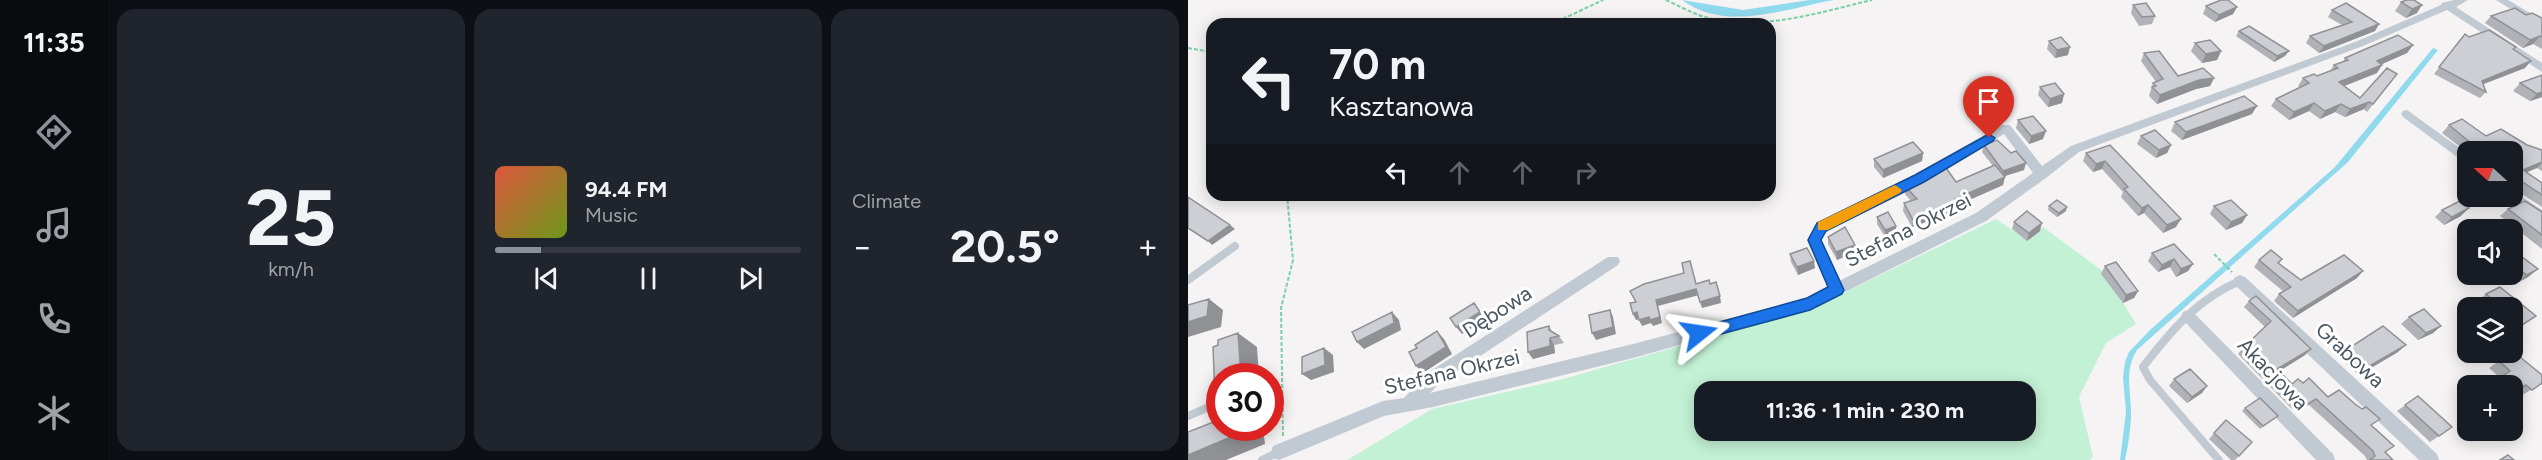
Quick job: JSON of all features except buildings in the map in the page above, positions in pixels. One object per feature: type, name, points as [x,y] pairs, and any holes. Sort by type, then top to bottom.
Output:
[{"type":"street","points":[[2501,0],[2542,25]]},
{"type":"street","points":[[2455,6],[2472,23],[2542,68]]},
{"type":"street","name":"Stefana Okrzei","points":[[1281,451],[1383,409],[1633,351],[1810,303],[1981,217],[2075,149],[2455,6]]},
{"type":"street","points":[[2407,114],[2457,153]]},
{"type":"street","points":[[1836,290],[1815,240],[1822,227],[1919,178],[2006,128],[2042,175]]},
{"type":"street","points":[[2523,203],[2542,218]]},
{"type":"street","name":"Dębowa","points":[[1409,404],[1435,377],[1613,261]]},
{"type":"street","name":"Grabowa","points":[[2238,279],[2431,460]]},
{"type":"street","name":"Akacjowa","points":[[2188,316],[2327,460]]},
{"type":"lane","points":[[1188,280],[1235,246]]},
{"type":"lane","points":[[2219,460],[2150,380],[2143,368],[2162,341],[2188,316],[2225,285],[2238,279]]},
{"type":"lane","points":[[1188,416],[1206,408]]},
{"type":"lane","points":[[1262,460],[1281,451]]},
{"type":"path","points":[[1565,18],[1603,0]]},
{"type":"path","points":[[1666,0],[1711,18]]},
{"type":"path","points":[[1775,18],[1872,0]]},
{"type":"path","points":[[1188,48],[1206,51]]},
{"type":"path","points":[[1281,451],[1281,308],[1293,260],[1287,201]]},
{"type":"path","points":[[2214,254],[2238,279]]},
{"type":"green space","points":[[1996,219],[2027,240],[2043,227],[2104,272],[2136,324],[2106,343],[2079,397],[2093,457],[2090,460],[1347,460],[1432,409],[1563,379],[1810,309]]},
{"type":"water","points":[[1682,0],[1743,10],[1810,0],[1834,0],[1777,12],[1737,17],[1699,10]]},
{"type":"water","points":[[2433,48],[2438,50],[2348,162],[2137,350],[2129,375],[2131,418],[2128,445],[2125,460],[2120,460],[2126,412],[2123,378],[2129,352],[2150,330],[2335,167]]},
{"type":"slow traffic","points":[[1823,226],[1895,190]]},
{"type":"route","points":[[1699,333],[1810,303],[1836,290],[1815,240],[1822,227],[1919,178],[1989,138]]}]
